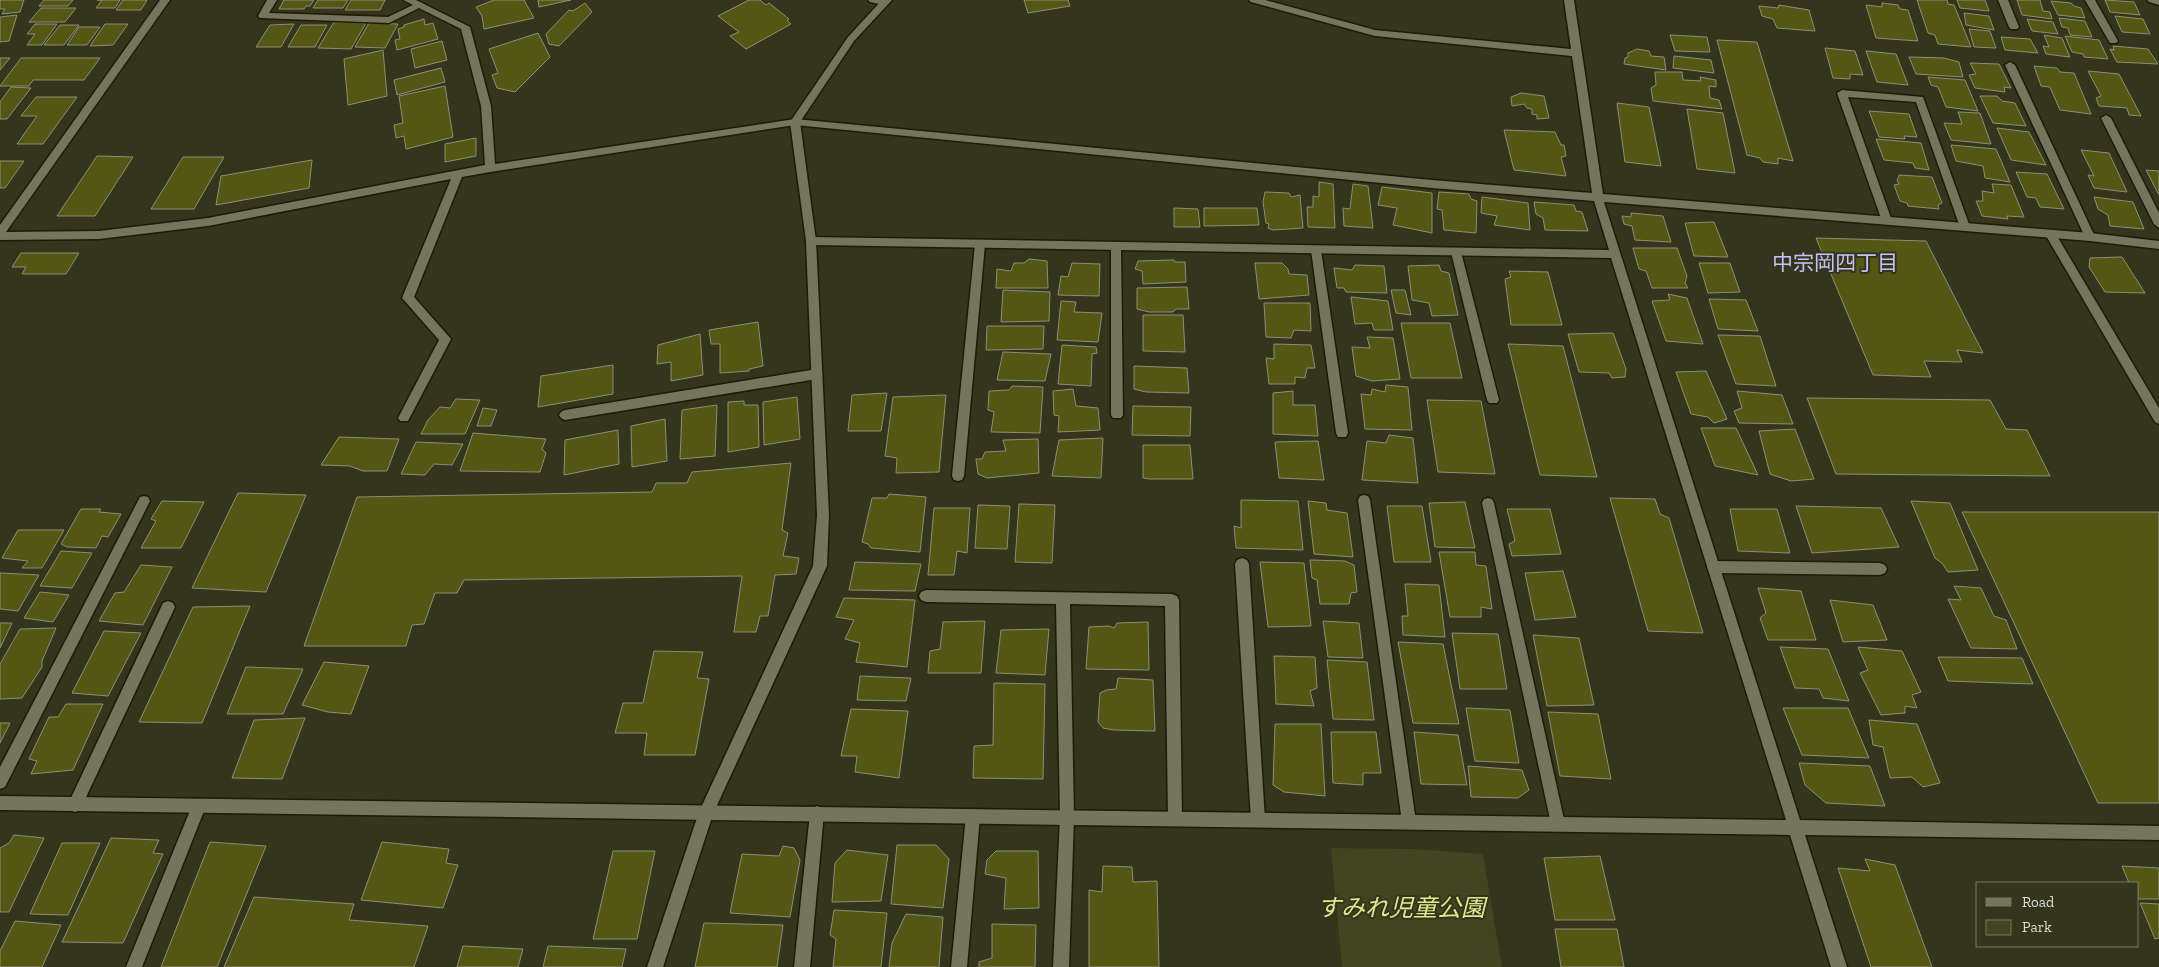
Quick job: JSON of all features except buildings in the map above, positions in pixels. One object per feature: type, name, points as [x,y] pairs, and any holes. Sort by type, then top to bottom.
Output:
[{"type":"street","points":[[0,234],[165,0]]},
{"type":"street","points":[[272,0],[263,16],[389,20],[420,5]]},
{"type":"street","points":[[408,0],[465,27],[486,106],[490,168]]},
{"type":"street","points":[[873,0],[886,1]]},
{"type":"street","points":[[1254,0],[1375,33],[1576,53]]},
{"type":"street","points":[[1569,0],[1598,198],[1839,967]]},
{"type":"street","points":[[2003,0],[2014,27]]},
{"type":"street","points":[[2090,0],[2113,40]]},
{"type":"street","points":[[2152,0],[2159,2]]},
{"type":"street","points":[[655,967],[706,812],[820,566],[822,515],[811,242],[795,122],[851,39],[886,1]]},
{"type":"street","points":[[2010,65],[2090,237]]},
{"type":"street","points":[[1887,221],[1842,92],[1920,99],[1964,226]]},
{"type":"street","points":[[2106,118],[2159,224]]},
{"type":"street","points":[[0,234],[99,235],[208,222],[490,168],[795,122],[1422,183],[1964,226],[2159,244]]},
{"type":"street","points":[[404,418],[445,339],[408,298],[458,174]]},
{"type":"street","points":[[2050,234],[2159,419]]},
{"type":"street","points":[[811,242],[1616,254]]},
{"type":"street","points":[[958,476],[980,244]]},
{"type":"street","points":[[1116,246],[1118,415]]},
{"type":"street","points":[[1316,250],[1342,433]]},
{"type":"street","points":[[1456,252],[1493,400]]},
{"type":"street","points":[[565,415],[817,374]]},
{"type":"street","points":[[1364,500],[1409,822]]},
{"type":"street","points":[[0,782],[144,501]]},
{"type":"street","points":[[1488,504],[1558,824]]},
{"type":"street","points":[[1242,564],[1258,820]]},
{"type":"street","points":[[1714,567],[1880,569]]},
{"type":"street","points":[[926,596],[1172,600],[1175,818]]},
{"type":"street","points":[[1061,967],[1067,817],[1063,598]]},
{"type":"street","points":[[75,805],[168,607]]},
{"type":"street","points":[[0,804],[1175,818],[2159,833]]},
{"type":"street","points":[[134,967],[199,806]]},
{"type":"street","points":[[802,967],[817,814]]},
{"type":"street","points":[[959,967],[973,816]]},
{"type":"green space","name":"すみれ児童公園","points":[[1331,848],[1413,849],[1483,854],[1502,967],[1342,967]]},
{"type":"district","name":"中宗岡四丁目","points":[[1835,263]]}]
